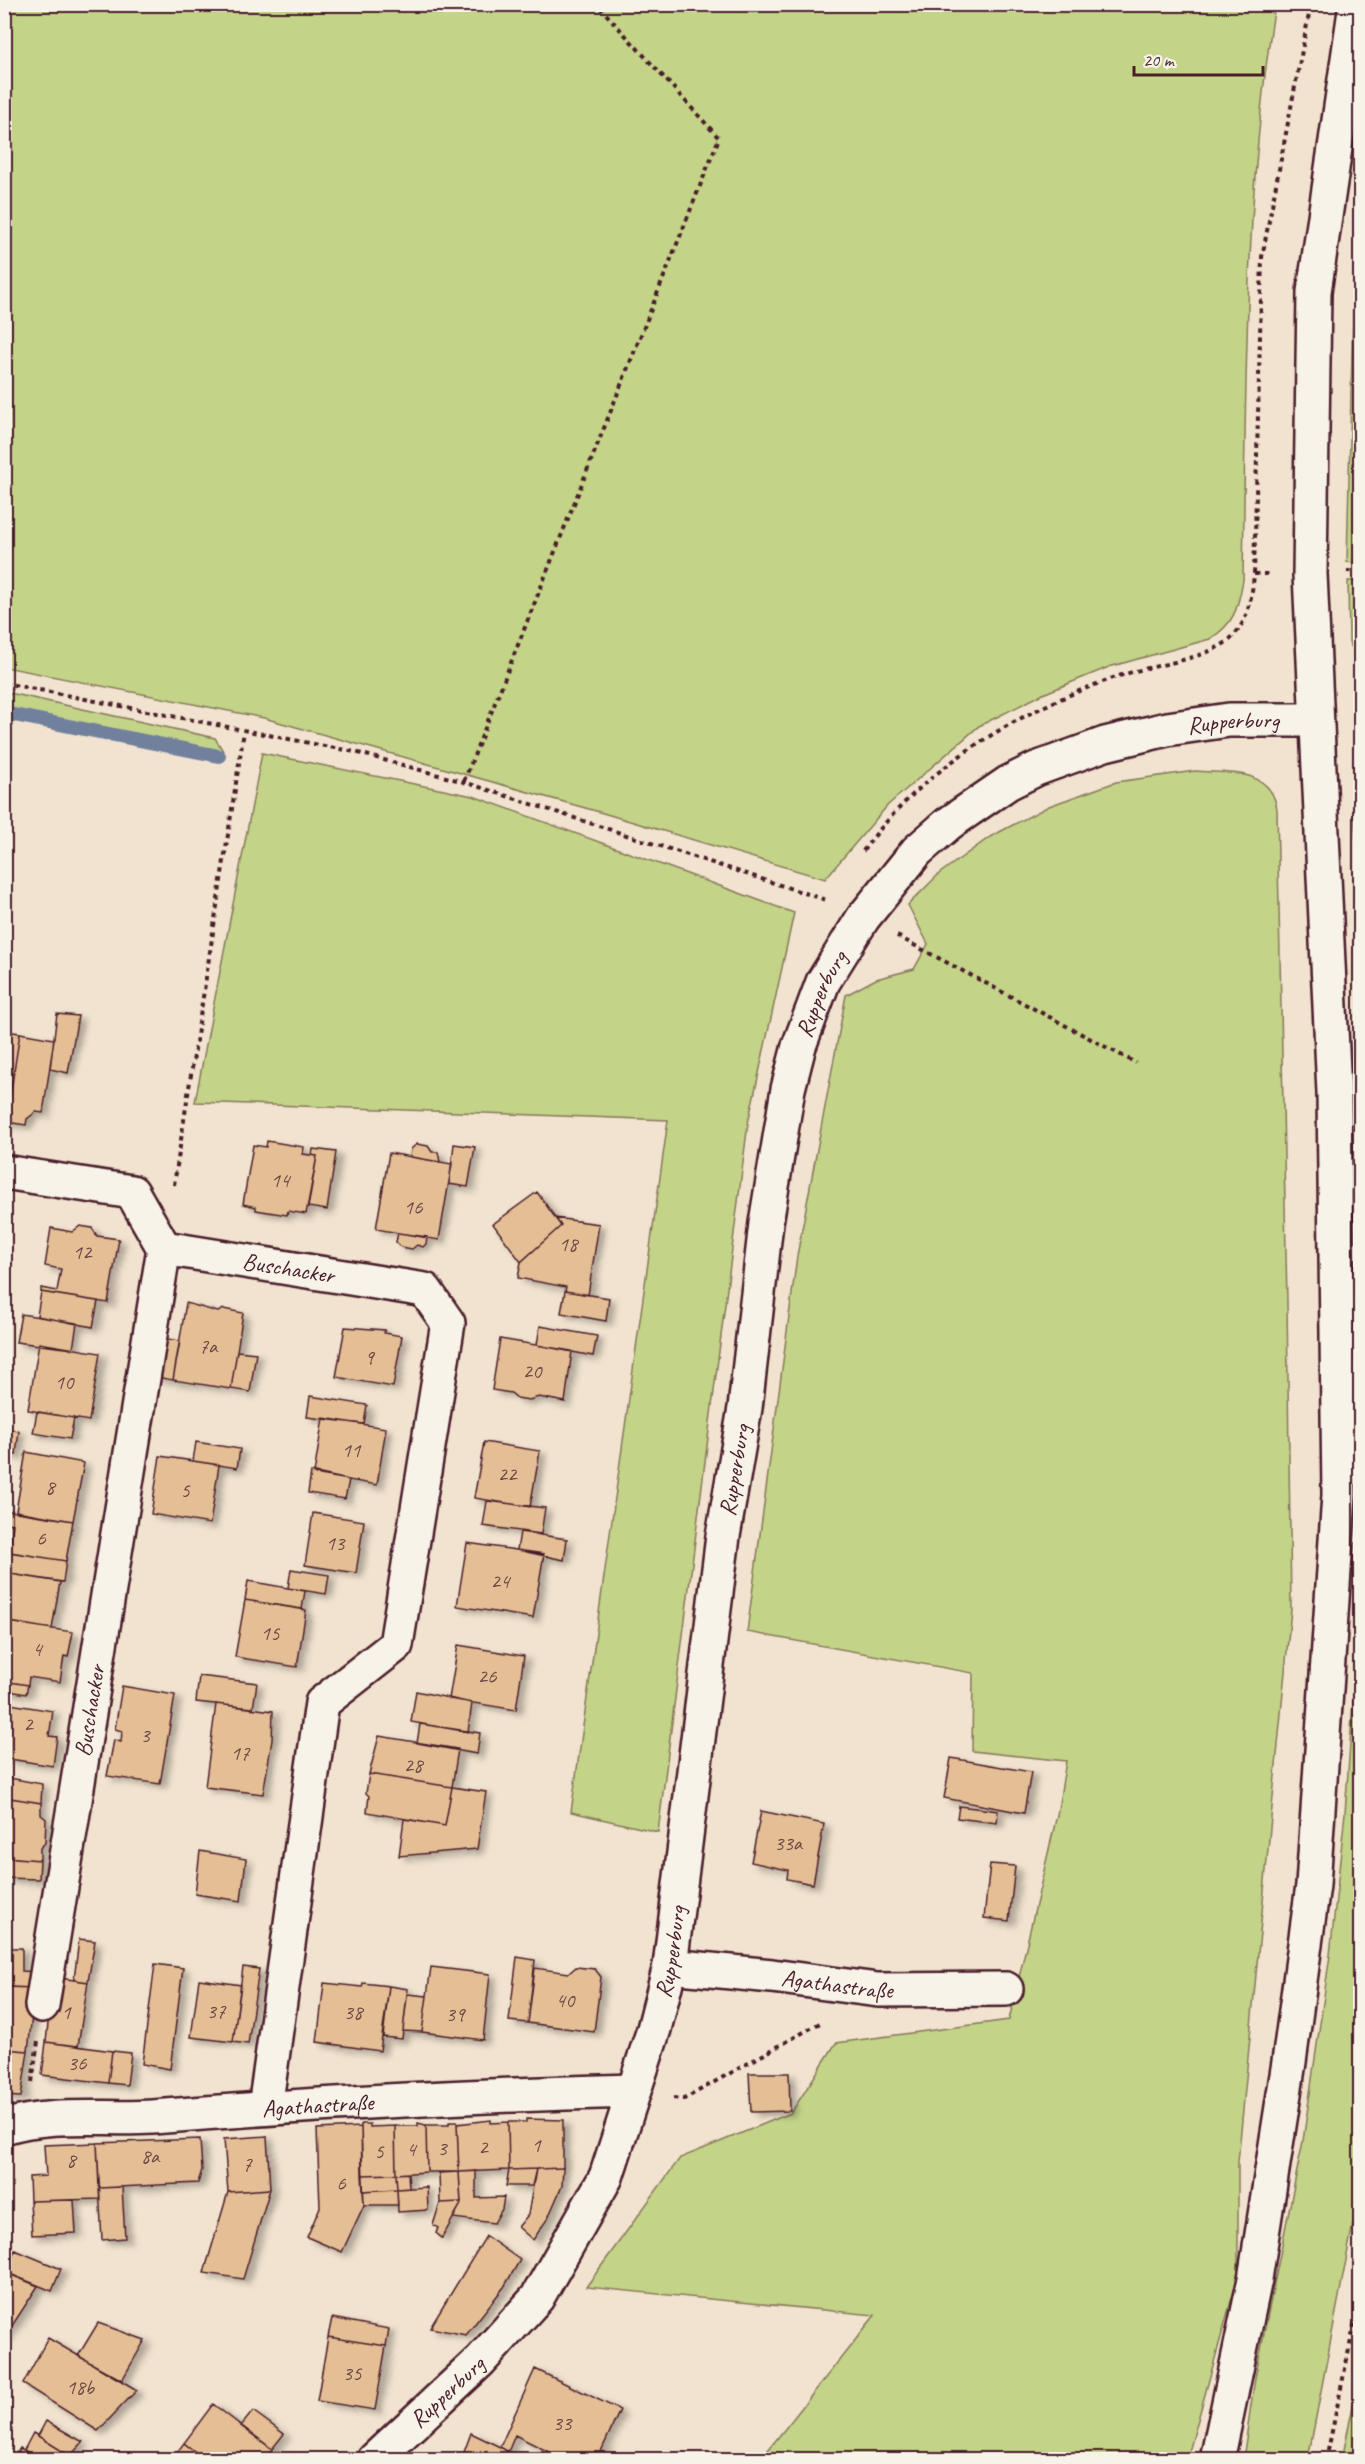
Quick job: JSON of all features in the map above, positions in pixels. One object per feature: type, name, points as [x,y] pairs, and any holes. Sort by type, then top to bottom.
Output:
[{"type":"street","points":[[1217,2460],[1255,2279],[1289,2062],[1313,1886],[1340,1495],[1334,1093],[1310,574],[1314,292],[1356,4]]},
{"type":"street","name":"Rupperburg","points":[[374,2460],[480,2361],[537,2298],[606,2177],[654,2029],[670,1966],[723,1536],[745,1408],[766,1222],[788,1089],[799,1046],[823,982],[863,918],[917,851],[982,799],[1036,769],[1105,744],[1167,729],[1229,720],[1316,720]]},
{"type":"street","points":[[4,1172],[132,1192],[164,1248]]},
{"type":"street","name":"Buschacker","points":[[42,2005],[164,1248],[225,1260],[424,1290],[448,1323],[396,1645],[322,1703],[265,2108]]},
{"type":"street","name":"Agathastraße","points":[[670,1966],[878,1990],[1006,1989]]},
{"type":"street","name":"Agathastraße","points":[[16,2123],[126,2119],[265,2108],[633,2091]]},
{"type":"path","points":[[464,782],[719,138],[597,4]]},
{"type":"path","points":[[1254,574],[1262,257],[1311,4]]},
{"type":"path","points":[[4,683],[355,752],[464,782],[828,900]]},
{"type":"path","points":[[164,1248],[198,1043],[244,731]]},
{"type":"path","points":[[863,918],[1136,1063]]},
{"type":"path","points":[[16,2123],[42,2005]]},
{"type":"path","points":[[633,2091],[684,2099],[827,2019]]},
{"type":"path","points":[[1326,2460],[1360,2297]]},
{"type":"green space","points":[[4,5],[1275,5],[1257,148],[1252,219],[1246,364],[1243,580],[1234,614],[1225,627],[1210,639],[1109,667],[1043,694],[979,726],[888,805],[825,879],[596,811],[264,718],[5,667]]},
{"type":"green space","points":[[1360,226],[1360,564],[1347,562],[1353,312]]},
{"type":"green space","points":[[1348,581],[1360,581],[1360,663],[1349,642]]},
{"type":"green space","points":[[5,692],[215,738],[223,751],[5,708]]},
{"type":"green space","points":[[262,753],[473,796],[794,913],[748,1123],[658,1832],[571,1812],[668,1120],[195,1102]]},
{"type":"green space","points":[[1195,771],[1234,773],[1257,779],[1273,795],[1277,809],[1291,1609],[1238,2162],[1238,2276],[1187,2459],[761,2459],[875,2315],[586,2287],[680,2158],[791,2113],[836,2043],[1009,2020],[1057,1815],[1066,1761],[972,1751],[973,1673],[747,1632],[797,1256],[846,995],[876,979],[914,969],[928,944],[908,905],[940,873],[990,837],[1049,806],[1116,782]]},
{"type":"green space","points":[[1360,791],[1360,879],[1354,814]]},
{"type":"green space","points":[[1360,1606],[1360,2187],[1308,2459],[1243,2459],[1255,2378],[1303,2141],[1330,1955],[1345,1813]]},
{"type":"green space","points":[[1360,2372],[1360,2459],[1342,2459]]},
{"type":"building","points":[[57,1014],[78,1016],[68,1073],[50,1069]]},
{"type":"building","points":[[4,1031],[20,1033],[6,1122],[4,1122]]},
{"type":"building","points":[[20,1033],[54,1039],[43,1113],[36,1112],[27,1119],[26,1125],[6,1122]]},
{"type":"building","points":[[267,1141],[304,1147],[303,1154],[317,1156],[306,1214],[288,1211],[287,1215],[256,1210],[256,1207],[243,1204],[253,1145],[266,1147]]},
{"type":"building","points":[[417,1144],[428,1146],[432,1152],[438,1152],[440,1162],[410,1157],[411,1149]]},
{"type":"building","points":[[454,1144],[475,1147],[468,1187],[449,1184]]},
{"type":"building","points":[[313,1149],[336,1152],[327,1210],[308,1207],[317,1156],[312,1155]]},
{"type":"building","points":[[389,1153],[452,1164],[439,1240],[376,1229]]},
{"type":"building","points":[[537,1192],[561,1226],[521,1262],[493,1224]]},
{"type":"building","points":[[555,1218],[599,1224],[588,1295],[565,1291],[566,1287],[518,1278],[521,1262],[561,1226]]},
{"type":"building","points":[[80,1226],[92,1228],[97,1236],[119,1239],[108,1303],[41,1292],[41,1288],[57,1291],[61,1269],[45,1266],[51,1228],[72,1232]]},
{"type":"building","points":[[398,1233],[427,1237],[426,1244],[423,1247],[417,1245],[412,1249],[401,1247],[396,1242]]},
{"type":"building","points":[[565,1291],[609,1298],[606,1321],[561,1313]]},
{"type":"building","points":[[41,1292],[98,1301],[93,1327],[37,1316]]},
{"type":"building","points":[[186,1303],[218,1312],[224,1309],[243,1313],[231,1389],[173,1380]]},
{"type":"building","points":[[21,1314],[77,1323],[73,1349],[16,1342]]},
{"type":"building","points":[[540,1326],[597,1336],[593,1356],[537,1345]]},
{"type":"building","points":[[345,1327],[385,1330],[384,1333],[402,1336],[393,1387],[336,1377]]},
{"type":"building","points":[[161,1338],[180,1341],[173,1380],[155,1377]]},
{"type":"building","points":[[500,1339],[572,1351],[565,1402],[539,1397],[529,1400],[517,1398],[511,1393],[492,1390]]},
{"type":"building","points":[[39,1343],[100,1353],[89,1421],[28,1410]]},
{"type":"building","points":[[237,1351],[256,1353],[250,1392],[231,1389]]},
{"type":"building","points":[[310,1396],[367,1405],[364,1424],[307,1417]]},
{"type":"building","points":[[37,1412],[74,1418],[70,1439],[33,1433]]},
{"type":"building","points":[[323,1418],[386,1428],[377,1485],[314,1474]]},
{"type":"building","points":[[4,1428],[19,1431],[16,1455],[4,1453]]},
{"type":"building","points":[[196,1442],[240,1449],[237,1468],[193,1461]]},
{"type":"building","points":[[484,1442],[540,1451],[530,1507],[474,1498]]},
{"type":"building","points":[[26,1452],[84,1463],[73,1521],[16,1511]]},
{"type":"building","points":[[160,1456],[219,1465],[210,1524],[151,1514]]},
{"type":"building","points":[[311,1472],[349,1480],[345,1499],[308,1493]]},
{"type":"building","points":[[487,1501],[545,1508],[541,1534],[483,1526]]},
{"type":"building","points":[[4,1510],[73,1521],[66,1561],[9,1552],[13,1524],[4,1523]]},
{"type":"building","points":[[313,1513],[364,1521],[356,1573],[305,1565]]},
{"type":"building","points":[[520,1532],[567,1539],[564,1560],[517,1550]]},
{"type":"building","points":[[467,1543],[544,1554],[533,1618],[457,1606]]},
{"type":"building","points":[[4,1551],[66,1561],[63,1582],[4,1573]]},
{"type":"building","points":[[291,1569],[329,1575],[326,1594],[288,1588]]},
{"type":"building","points":[[4,1573],[60,1582],[52,1629],[4,1621]]},
{"type":"building","points":[[248,1581],[305,1591],[302,1609],[245,1600]]},
{"type":"building","points":[[245,1600],[306,1610],[297,1667],[235,1657]]},
{"type":"building","points":[[8,1622],[73,1632],[68,1657],[64,1656],[60,1682],[29,1677],[28,1685],[4,1681],[4,1641]]},
{"type":"building","points":[[458,1645],[524,1656],[516,1710],[449,1699]]},
{"type":"building","points":[[199,1676],[257,1683],[253,1708],[196,1702]]},
{"type":"building","points":[[4,1681],[28,1685],[26,1694],[4,1690]]},
{"type":"building","points":[[122,1686],[175,1695],[160,1784],[107,1776],[114,1740],[121,1742],[122,1731],[115,1729]]},
{"type":"building","points":[[416,1691],[472,1703],[468,1732],[411,1722]]},
{"type":"building","points":[[4,1703],[53,1711],[49,1736],[57,1737],[53,1766],[4,1758]]},
{"type":"building","points":[[216,1704],[273,1711],[272,1740],[263,1794],[205,1787]]},
{"type":"building","points":[[420,1724],[480,1733],[477,1754],[417,1743]]},
{"type":"building","points":[[379,1736],[458,1749],[452,1787],[369,1774]]},
{"type":"building","points":[[951,1758],[1031,1772],[1024,1813],[944,1798]]},
{"type":"building","points":[[369,1774],[452,1787],[445,1826],[367,1812],[369,1796],[366,1793]]},
{"type":"building","points":[[4,1777],[42,1784],[41,1803],[4,1797]]},
{"type":"building","points":[[452,1787],[486,1792],[477,1849],[399,1856],[404,1819],[445,1826]]},
{"type":"building","points":[[4,1797],[41,1803],[41,1815],[46,1819],[45,1843],[40,1848],[40,1860],[6,1857]]},
{"type":"building","points":[[959,1806],[998,1811],[997,1823],[957,1818]]},
{"type":"building","points":[[761,1811],[824,1824],[813,1884],[787,1879],[788,1870],[751,1862]]},
{"type":"building","points":[[200,1851],[246,1859],[241,1901],[195,1894]]},
{"type":"building","points":[[4,1857],[40,1860],[39,1879],[4,1878]]},
{"type":"building","points":[[990,1864],[1015,1866],[1009,1921],[984,1918]]},
{"type":"building","points":[[79,1939],[95,1941],[88,1982],[74,1980]]},
{"type":"building","points":[[4,1948],[22,1948],[22,1971],[36,1972],[35,1988],[4,1987]]},
{"type":"building","points":[[517,1957],[535,1960],[528,2023],[509,2021]]},
{"type":"building","points":[[155,1964],[183,1968],[170,2069],[142,2064]]},
{"type":"building","points":[[243,1967],[259,1969],[248,2044],[233,2042]]},
{"type":"building","points":[[431,1967],[490,1974],[483,2040],[422,2032]]},
{"type":"building","points":[[576,1967],[595,1969],[601,1977],[594,2032],[528,2023],[535,1968],[569,1973]]},
{"type":"building","points":[[53,1977],[88,1982],[78,2046],[46,2042]]},
{"type":"building","points":[[199,1979],[241,1985],[233,2042],[191,2037]]},
{"type":"building","points":[[324,1983],[362,1987],[363,1983],[389,1986],[380,2051],[317,2042]]},
{"type":"building","points":[[389,1986],[408,1989],[402,2039],[383,2037]]},
{"type":"building","points":[[8,1987],[35,1988],[28,2051],[4,2049]]},
{"type":"building","points":[[407,1994],[427,1996],[422,2032],[403,2031]]},
{"type":"building","points":[[46,2042],[112,2051],[108,2083],[42,2075]]},
{"type":"building","points":[[4,2049],[28,2051],[21,2097],[4,2096]]},
{"type":"building","points":[[112,2051],[131,2053],[127,2085],[108,2083]]},
{"type":"building","points":[[749,2073],[789,2073],[790,2111],[751,2112]]},
{"type":"building","points":[[526,2119],[563,2120],[563,2168],[509,2170],[508,2122],[526,2122]]},
{"type":"building","points":[[491,2120],[491,2123],[508,2122],[509,2170],[459,2172],[457,2124]]},
{"type":"building","points":[[449,2122],[457,2122],[459,2172],[427,2172],[426,2125],[449,2125]]},
{"type":"building","points":[[418,2123],[426,2125],[427,2172],[396,2174],[395,2126],[418,2126]]},
{"type":"building","points":[[361,2124],[370,2124],[370,2127],[395,2126],[396,2174],[362,2175]]},
{"type":"building","points":[[361,2127],[364,2205],[342,2252],[307,2237],[320,2207],[317,2129]]},
{"type":"building","points":[[267,2136],[270,2189],[228,2192],[224,2139]]},
{"type":"building","points":[[200,2139],[202,2170],[198,2183],[99,2188],[97,2143]]},
{"type":"building","points":[[97,2143],[100,2199],[30,2201],[29,2177],[46,2176],[44,2145]]},
{"type":"building","points":[[563,2168],[562,2186],[548,2218],[533,2240],[518,2227],[528,2215],[536,2169]]},
{"type":"building","points":[[536,2169],[532,2186],[506,2186],[509,2170]]},
{"type":"building","points":[[476,2171],[476,2198],[504,2197],[502,2209],[494,2223],[453,2218],[461,2204],[459,2172]]},
{"type":"building","points":[[459,2172],[461,2202],[440,2203],[439,2173]]},
{"type":"building","points":[[408,2173],[409,2188],[397,2189],[396,2174]]},
{"type":"building","points":[[396,2174],[397,2189],[363,2191],[362,2175]]},
{"type":"building","points":[[122,2187],[125,2238],[102,2240],[99,2188]]},
{"type":"building","points":[[427,2187],[428,2210],[398,2212],[397,2189]]},
{"type":"building","points":[[270,2189],[243,2279],[204,2273],[228,2192]]},
{"type":"building","points":[[397,2189],[398,2205],[364,2205],[363,2191]]},
{"type":"building","points":[[74,2200],[76,2233],[32,2235],[30,2201]]},
{"type":"building","points":[[461,2202],[442,2238],[436,2233],[438,2228],[433,2225],[440,2203]]},
{"type":"building","points":[[486,2236],[520,2260],[504,2287],[466,2335],[430,2328]]},
{"type":"building","points":[[15,2250],[61,2269],[52,2291],[5,2272]]},
{"type":"building","points":[[4,2272],[38,2286],[4,2338]]},
{"type":"building","points":[[332,2318],[389,2329],[386,2346],[328,2337]]},
{"type":"building","points":[[98,2323],[145,2340],[122,2380],[78,2356]]},
{"type":"building","points":[[328,2337],[386,2346],[375,2410],[317,2401]]},
{"type":"building","points":[[48,2338],[137,2390],[98,2431],[23,2384]]},
{"type":"building","points":[[535,2369],[620,2410],[597,2460],[565,2460],[515,2435],[508,2452],[500,2447]]},
{"type":"building","points":[[213,2404],[272,2449],[265,2460],[206,2460],[184,2443]]},
{"type":"building","points":[[253,2411],[284,2434],[272,2449],[241,2426]]},
{"type":"building","points":[[46,2421],[83,2442],[70,2456],[38,2436]]},
{"type":"building","points":[[33,2433],[70,2456],[67,2460],[39,2460],[24,2450]]},
{"type":"building","points":[[471,2433],[523,2460],[481,2460],[464,2452]]},
{"type":"building","points":[[184,2443],[206,2460],[171,2460]]},
{"type":"building","points":[[20,2448],[24,2450],[39,2460],[13,2460]]},
{"type":"waterway","points":[[4,713],[219,756]]}]
